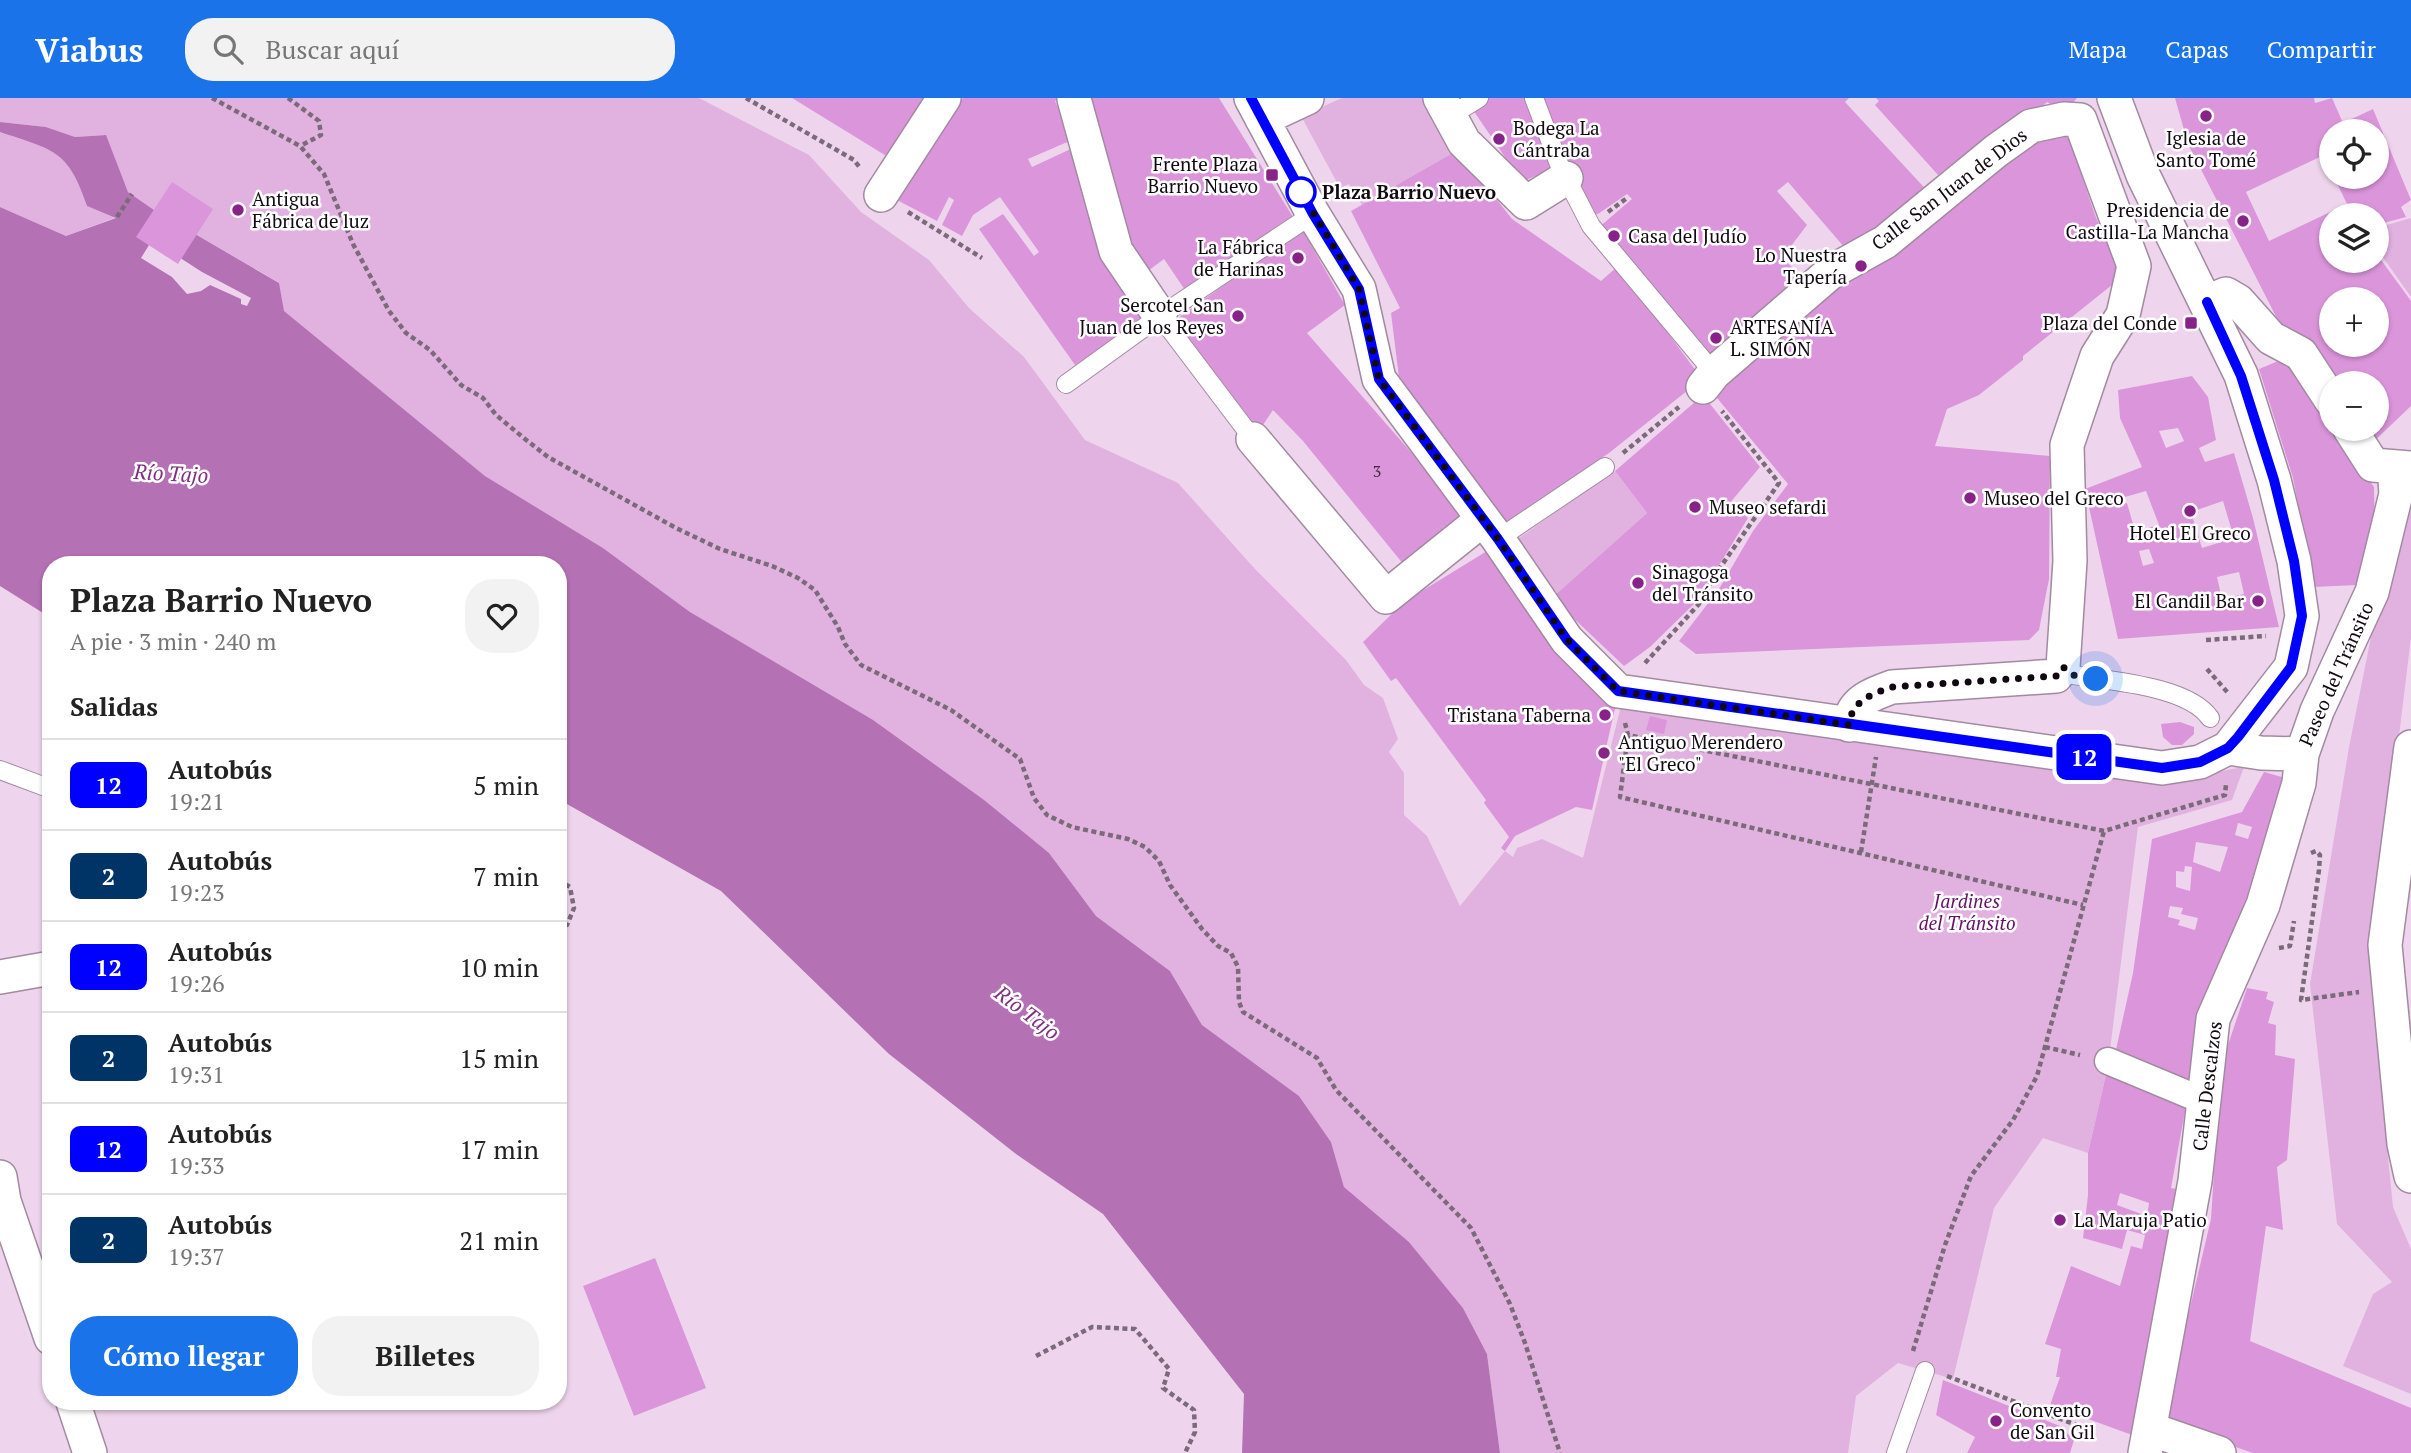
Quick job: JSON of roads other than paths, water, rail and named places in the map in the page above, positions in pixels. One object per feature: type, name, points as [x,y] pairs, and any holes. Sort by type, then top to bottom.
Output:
[{"type":"street","points":[[881,195],[944,98]]},
{"type":"street","points":[[1307,98],[1257,108],[1313,214],[1359,289],[1379,379],[1567,640],[1618,691],[2162,768],[2200,762],[2228,748],[2291,667],[2302,616],[2294,561],[2274,480],[2241,376],[2143,175],[2115,98]]},
{"type":"street","points":[[1074,99],[1116,251],[1160,316]]},
{"type":"street","points":[[1445,107],[1464,142],[1526,203],[1563,171]]},
{"type":"street","points":[[1849,725],[1850,714],[1867,696],[1892,687],[2056,676],[2063,667],[2070,561],[2067,445],[2097,356],[2123,315],[2134,266],[2087,109]]},
{"type":"street","name":"Calle San Juan de Dios","points":[[1708,380],[1831,272],[1885,242],[1996,151],[2031,126],[2087,109]]},
{"type":"street","points":[[2207,302],[2226,294],[2238,301],[2271,338],[2301,354],[2319,382]]},
{"type":"street","points":[[1253,439],[1386,597],[1490,530]]},
{"type":"street","points":[[2358,441],[2373,465],[2405,459]]},
{"type":"street","name":"Paseo del Tránsito","points":[[2228,748],[2261,753],[2302,754],[2317,711],[2372,592],[2405,459]]},
{"type":"street","points":[[2411,747],[2385,945],[2404,1144],[2411,1176]]},
{"type":"street","name":"Calle Descalzos","points":[[2148,1441],[2195,1181],[2213,1019],[2263,905],[2299,783],[2302,754]]},
{"type":"street","points":[[0,977],[42,970]]},
{"type":"street","points":[[2108,1061],[2204,1101]]},
{"type":"street","points":[[0,1177],[4,1201],[42,1312]]},
{"type":"street","points":[[76,1410],[90,1453]]},
{"type":"street","points":[[2148,1441],[2219,1453]]},
{"type":"lane","points":[[1445,107],[1479,98]]},
{"type":"lane","points":[[1534,98],[1563,171],[1591,226],[1708,380]]},
{"type":"lane","points":[[1066,384],[1160,316],[1313,214]]},
{"type":"lane","points":[[1160,316],[1253,439]]},
{"type":"lane","points":[[1490,530],[1605,467]]},
{"type":"lane","points":[[2063,667],[2073,675],[2144,687],[2186,698],[2204,709],[2210,718]]},
{"type":"lane","points":[[0,770],[42,786]]},
{"type":"lane","points":[[1896,1453],[1925,1371]]},
{"type":"water","name":"Río Tajo","points":[[0,122],[46,127],[75,137],[106,135],[128,192],[279,283],[284,311],[485,476],[603,548],[690,612],[873,720],[984,800],[1049,853],[1096,916],[1170,971],[1202,1025],[1299,1096],[1331,1142],[1344,1187],[1409,1242],[1463,1308],[1487,1354],[1500,1453],[1242,1453],[1244,1394],[1103,1214],[1016,1154],[889,1054],[721,891],[567,804],[567,556],[42,556],[42,612],[0,586],[0,207],[66,236],[116,218],[87,206],[73,173],[65,162],[46,148],[0,132]],"holes":[[[140,232],[202,272],[251,298],[247,306],[241,304],[241,299],[210,285],[201,291],[187,294],[172,277],[141,258],[149,245]]]},
{"type":"place","name":"Iglesia de Santo Tomé","points":[[2206,116]]},
{"type":"place","name":"Bodega La Cántraba","points":[[1499,139]]},
{"type":"place","name":"Frente Plaza Barrio Nuevo","points":[[1272,175]]},
{"type":"place","name":"Plaza Barrio Nuevo","points":[[1301,192]]},
{"type":"place","name":"Antigua Fábrica de luz","points":[[238,210]]},
{"type":"place","name":"Presidencia de Castilla-La Mancha","points":[[2243,221]]},
{"type":"place","name":"Casa del Judío","points":[[1614,236]]},
{"type":"place","name":"La Fábrica de Harinas","points":[[1298,258]]},
{"type":"place","name":"Lo Nuestra Tapería","points":[[1861,266]]},
{"type":"place","name":"Sercotel San Juan de los Reyes","points":[[1238,316]]},
{"type":"place","name":"Plaza del Conde","points":[[2191,323]]},
{"type":"place","name":"ARTESANÍA L. SIMÓN","points":[[1716,338]]},
{"type":"place","name":"Museo del Greco","points":[[1970,498]]},
{"type":"place","name":"Museo sefardi","points":[[1695,507]]},
{"type":"place","name":"Hotel El Greco","points":[[2190,511]]},
{"type":"place","name":"Sinagoga del Tránsito","points":[[1638,583]]},
{"type":"place","name":"El Candil Bar","points":[[2258,601]]},
{"type":"place","name":"Tristana Taberna","points":[[1605,715]]},
{"type":"place","name":"Antiguo Merendero \"El Greco\"","points":[[1604,753]]},
{"type":"place","name":"La Maruja Patio","points":[[2060,1220]]},
{"type":"place","name":"Convento de San Gil","points":[[1996,1421]]},
{"type":"park label","name":"Jardines del Tránsito","points":[[1967,912]]}]
